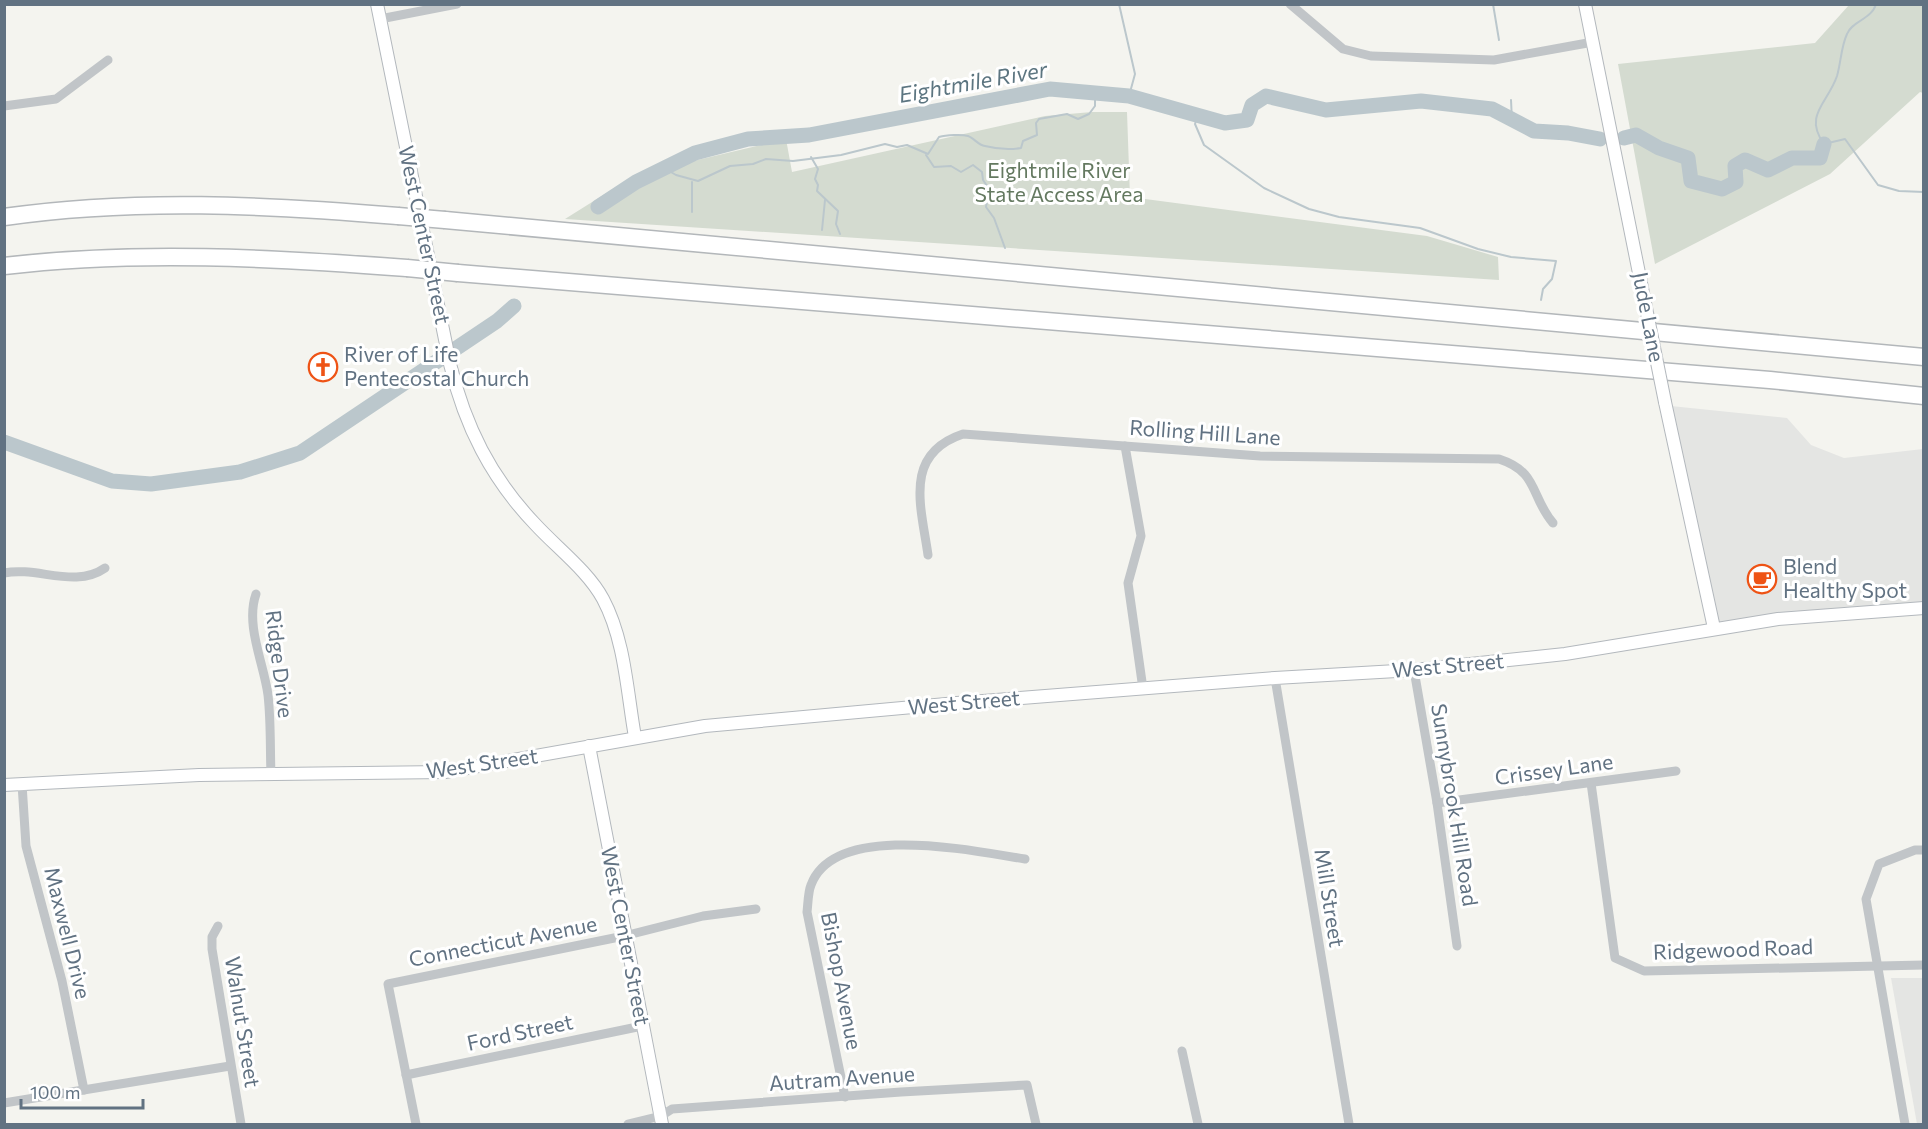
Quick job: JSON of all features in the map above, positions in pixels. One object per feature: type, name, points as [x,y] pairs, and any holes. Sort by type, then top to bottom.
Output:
[{"type":"highway","points":[[4,217],[110,206],[199,203],[286,207],[1773,341],[1923,357]]},
{"type":"highway","points":[[4,266],[103,257],[201,255],[407,268],[1770,380],[1923,396]]},
{"type":"highway","points":[[1770,380],[1923,404]]},
{"type":"main road","name":"West Center Street","points":[[377,4],[450,364],[474,436],[500,481],[533,522],[602,597],[617,638],[635,737]]},
{"type":"main road","name":"Jude Lane","points":[[1585,4],[1665,402],[1714,628]]},
{"type":"main road","name":"West Street","points":[[4,785],[199,775],[445,772],[705,726],[1275,678],[1414,670],[1565,654],[1714,628],[1778,620],[1923,608]]},
{"type":"main road","name":"West Center Street","points":[[589,746],[624,936],[662,1120]]},
{"type":"street","points":[[380,20],[457,4]]},
{"type":"street","points":[[1290,4],[1343,49],[1371,56],[1494,60],[1593,42]]},
{"type":"street","points":[[4,106],[56,99],[108,60]]},
{"type":"street","name":"Rolling Hill Lane","points":[[928,555],[919,494],[920,479],[932,453],[952,438],[976,434],[1260,456],[1499,459],[1524,471],[1532,481],[1547,516],[1553,523]]},
{"type":"street","points":[[1125,446],[1140,530],[1139,548],[1128,583],[1143,689]]},
{"type":"street","points":[[4,573],[83,577],[96,574],[105,568]]},
{"type":"street","name":"Ridge Drive","points":[[256,594],[252,605],[252,621],[268,699],[271,775]]},
{"type":"street","name":"Sunnybrook Hill Road","points":[[1414,670],[1437,803],[1457,946]]},
{"type":"street","name":"Mill Street","points":[[1275,678],[1349,1125]]},
{"type":"street","name":"Crissey Lane","points":[[1437,803],[1676,771]]},
{"type":"street","name":"Ridgewood Road","points":[[1591,783],[1615,958],[1644,971],[1923,964]]},
{"type":"street","name":"Maxwell Drive","points":[[22,784],[26,846],[62,981],[84,1090]]},
{"type":"street","name":"Bishop Avenue","points":[[845,1097],[807,912],[810,885],[822,868],[835,856],[854,850],[926,844],[1024,859]]},
{"type":"street","points":[[1905,1125],[1866,899],[1879,864],[1915,850],[1923,850]]},
{"type":"street","name":"Connecticut Avenue","points":[[406,1075],[388,984],[624,936],[703,916],[756,909]]},
{"type":"street","name":"Walnut Street","points":[[218,926],[212,937],[212,949],[230,1066],[242,1125]]},
{"type":"street","name":"Ford Street","points":[[406,1075],[642,1026]]},
{"type":"street","points":[[1182,1052],[1198,1125]]},
{"type":"street","points":[[4,1103],[230,1066]]},
{"type":"street","points":[[406,1075],[416,1125]]},
{"type":"street","name":"Autram Avenue","points":[[662,1120],[672,1110],[1027,1085],[1036,1125]]},
{"type":"street","points":[[628,1125],[662,1120]]},
{"type":"shaded area","points":[[1671,406],[1787,418],[1811,445],[1844,458],[1923,449],[1923,605],[1717,624]]},
{"type":"shaded area","points":[[1891,978],[1923,978],[1923,1124],[1917,1124]]},
{"type":"green space","points":[[1849,5],[1923,5],[1923,93],[1920,92],[1830,174],[1655,264],[1618,64],[1815,43]]},
{"type":"green space","name":"Eightmile River State Access Area","points":[[1127,112],[1130,197],[1427,236],[1498,257],[1499,280],[565,219],[624,182],[668,167],[786,139],[792,172],[1045,116]]},
{"type":"waterway","points":[[1119,4],[1135,74],[1129,96]]},
{"type":"waterway","points":[[1493,4],[1499,40]]},
{"type":"waterway","name":"Eightmile River","points":[[1876,4],[1874,9],[1847,34],[1837,76],[1819,109],[1816,125],[1818,134],[1824,144],[1845,139],[1878,185],[1899,191],[1924,192]]},
{"type":"waterway","name":"Eightmile River","points":[[598,207],[636,182],[695,153],[748,139],[809,135],[1050,89],[1129,96],[1225,123],[1247,120],[1252,105],[1266,96],[1326,110],[1421,101],[1492,109],[1534,131],[1568,133],[1600,139]]},
{"type":"waterway","points":[[664,168],[676,175],[698,181],[730,166],[753,164],[766,159],[793,161],[841,155],[885,144],[897,147],[907,145],[928,154],[939,137],[954,135],[968,136],[990,147],[1021,148],[1023,141],[1037,135],[1036,123],[1039,119],[1067,114],[1078,119],[1089,114],[1095,106],[1095,93]]},
{"type":"waterway","points":[[1511,100],[1512,121]]},
{"type":"waterway","points":[[1198,115],[1195,124],[1204,145],[1264,188],[1309,209],[1339,217],[1420,228],[1478,249],[1511,257],[1556,261],[1552,279],[1543,289],[1541,300]]},
{"type":"waterway","name":"Eightmile River","points":[[1624,138],[1636,135],[1659,148],[1688,158],[1691,181],[1722,189],[1736,182],[1735,166],[1745,160],[1768,170],[1792,158],[1820,158],[1824,144]]},
{"type":"waterway","points":[[926,155],[934,167],[951,166],[961,172],[973,165],[982,172],[983,180],[989,189],[986,207],[994,218],[1005,248]]},
{"type":"waterway","points":[[811,157],[818,169],[815,179],[818,185],[817,191],[838,211],[836,224],[840,234]]},
{"type":"waterway","points":[[692,182],[692,212]]},
{"type":"waterway","points":[[822,230],[825,200]]},
{"type":"waterway","name":"Eightmile River","points":[[4,442],[112,481],[151,484],[240,472],[300,453],[497,321],[514,306]]},
{"type":"place","name":"River of Life Pentecostal Church","points":[[323,367]]},
{"type":"place","name":"Blend Healthy Spot","points":[[1762,579]]}]
